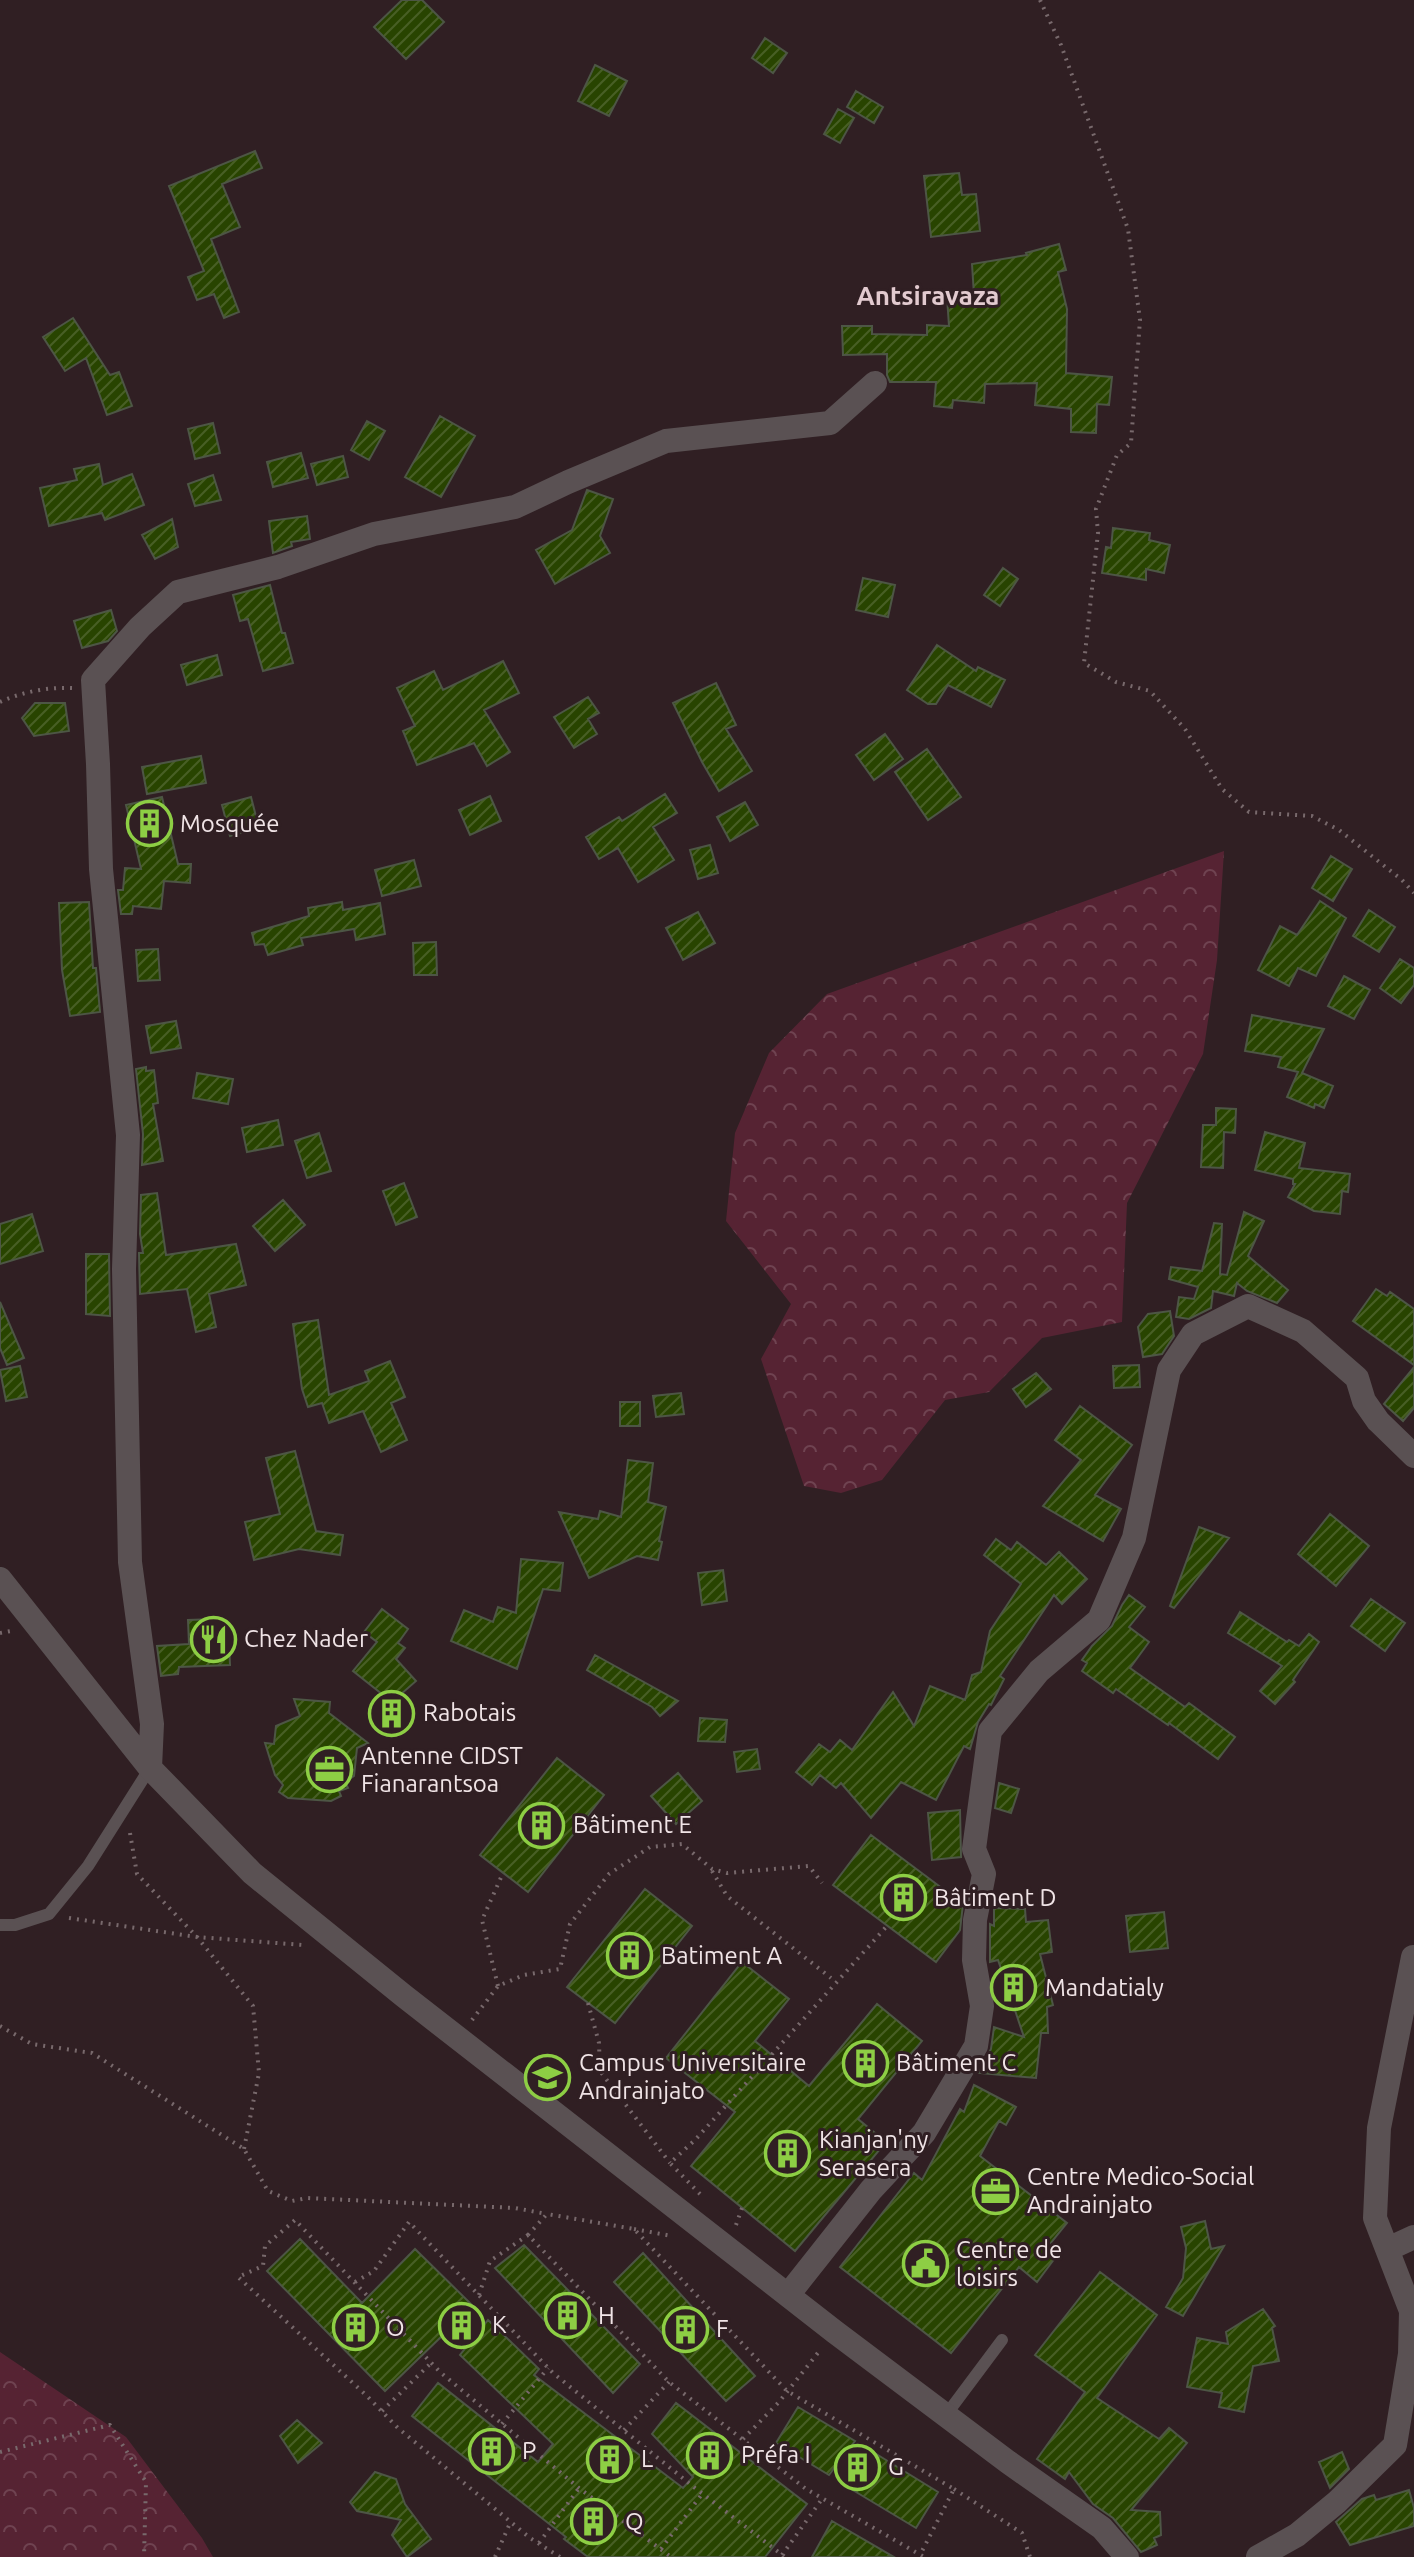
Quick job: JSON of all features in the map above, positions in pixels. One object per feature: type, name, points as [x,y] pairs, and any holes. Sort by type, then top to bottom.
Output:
[{"type":"street","points":[[150,1768],[152,1724],[130,1562],[124,1269],[128,1135],[101,869],[93,680],[140,627],[178,592],[278,567],[374,534],[515,507],[666,441],[830,423],[875,383]]},
{"type":"street","points":[[788,2295],[871,2190],[924,2133],[976,2046],[982,2006],[974,1960],[975,1920],[984,1874],[974,1849],[990,1731],[1039,1671],[1099,1620],[1134,1538],[1169,1370],[1193,1334],[1248,1306],[1303,1331],[1357,1378],[1364,1401],[1378,1421],[1414,1456]]},
{"type":"street","points":[[0,1579],[150,1768],[252,1873],[835,2332],[1102,2528],[1127,2557]]},
{"type":"street","points":[[1258,2557],[1297,2535],[1337,2502],[1395,2445],[1410,2354],[1411,2311],[1375,2218],[1379,2128],[1413,1957]]},
{"type":"street","points":[[1388,2249],[1414,2237]]},
{"type":"lane","points":[[0,1925],[15,1925],[49,1914],[88,1866],[150,1768]]},
{"type":"lane","points":[[946,2415],[1002,2340]]},
{"type":"path","points":[[1040,0],[1061,45],[1128,229],[1140,320],[1131,443],[1117,455],[1096,509],[1098,533],[1084,663],[1116,682],[1150,691],[1185,729],[1222,789],[1249,812],[1312,816],[1339,830],[1414,893]]},
{"type":"path","points":[[0,702],[18,694],[58,687],[93,690]]},
{"type":"path","points":[[126,1806],[137,1874],[197,1937],[253,2006],[259,2073],[244,2149]]},
{"type":"path","points":[[459,2038],[498,1986],[524,1975],[560,1969],[570,1924],[609,1874],[650,1847],[682,1844],[712,1869],[727,1896],[831,1978]]},
{"type":"path","points":[[712,1869],[727,1873],[809,1866],[822,1883]]},
{"type":"path","points":[[498,1986],[482,1920],[503,1873]]},
{"type":"path","points":[[49,1914],[197,1937],[345,1948]]},
{"type":"path","points":[[670,2163],[696,2139],[887,1926]]},
{"type":"path","points":[[588,2003],[599,2043],[600,2071],[670,2163],[702,2197]]},
{"type":"path","points":[[0,2026],[32,2044],[92,2053],[244,2149],[268,2191],[292,2201],[307,2198],[515,2208],[634,2229],[787,2391],[954,2489],[1022,2533],[1030,2557]]},
{"type":"path","points":[[479,2295],[490,2261],[528,2235],[547,2214]]},
{"type":"path","points":[[724,2219],[735,2230]]},
{"type":"path","points":[[560,2557],[398,2428],[238,2277],[263,2266],[265,2246],[295,2220],[431,2363],[579,2488],[671,2557]]},
{"type":"path","points":[[355,2282],[374,2271],[409,2222],[548,2368],[783,2556],[822,2499]]},
{"type":"path","points":[[528,2235],[669,2382],[822,2499],[922,2556],[954,2489]]},
{"type":"path","points":[[743,2440],[835,2332]]},
{"type":"path","points":[[382,2411],[431,2363]]},
{"type":"path","points":[[502,2424],[548,2368]]},
{"type":"path","points":[[624,2430],[669,2382]]},
{"type":"path","points":[[0,2452],[110,2425],[146,2482],[144,2557]]},
{"type":"path","points":[[539,2543],[579,2488]]},
{"type":"path","points":[[661,2549],[702,2494]]},
{"type":"path","points":[[495,2557],[511,2521]]},
{"type":"green space","points":[[1224,851],[1217,960],[1203,1054],[1127,1203],[1122,1322],[1042,1338],[989,1392],[945,1400],[882,1480],[841,1493],[804,1486],[761,1359],[791,1304],[726,1221],[735,1133],[769,1053],[827,994]]},
{"type":"green space","points":[[0,2352],[126,2437],[213,2557],[0,2557]]},
{"type":"building","points":[[402,0],[422,0],[444,22],[406,59],[374,27]]},
{"type":"building","points":[[765,38],[787,53],[773,73],[752,58]]},
{"type":"building","points":[[595,65],[627,81],[609,116],[578,101]]},
{"type":"building","points":[[856,91],[883,107],[874,123],[847,107]]},
{"type":"building","points":[[838,109],[854,118],[840,143],[824,134]]},
{"type":"building","points":[[255,151],[262,168],[222,184],[240,227],[211,239],[239,312],[224,318],[214,294],[197,300],[188,277],[204,271],[169,186]]},
{"type":"building","points":[[959,173],[962,195],[976,194],[980,231],[931,237],[924,176]]},
{"type":"building","points":[[1059,244],[1066,270],[1058,272],[1067,309],[1066,373],[1112,377],[1109,405],[1097,404],[1096,433],[1071,432],[1071,409],[1035,405],[1037,383],[985,384],[984,403],[953,400],[952,408],[934,406],[936,382],[890,382],[887,354],[843,355],[842,326],[872,326],[872,334],[927,335],[927,325],[949,326],[947,297],[974,295],[972,264],[1027,255]]},
{"type":"building","points":[[73,318],[110,375],[119,372],[132,406],[107,415],[86,358],[65,371],[43,337]]},
{"type":"building","points":[[440,416],[475,436],[441,497],[405,477]]},
{"type":"building","points":[[367,421],[385,431],[369,460],[351,450]]},
{"type":"building","points":[[213,423],[220,453],[195,459],[188,429]]},
{"type":"building","points":[[301,453],[308,478],[273,487],[267,462]]},
{"type":"building","points":[[343,456],[348,477],[317,485],[311,464]]},
{"type":"building","points":[[99,464],[103,485],[132,474],[144,505],[105,520],[102,513],[49,526],[40,488],[77,480],[74,469]]},
{"type":"building","points":[[213,475],[221,500],[195,506],[188,484]]},
{"type":"building","points":[[587,490],[613,499],[600,536],[610,553],[555,584],[536,550],[572,530]]},
{"type":"building","points":[[307,516],[310,539],[291,542],[292,546],[273,553],[269,521]]},
{"type":"building","points":[[172,519],[178,547],[155,559],[142,535]]},
{"type":"building","points":[[1113,528],[1150,533],[1149,540],[1170,545],[1164,573],[1146,569],[1146,580],[1102,573],[1106,547],[1111,548]]},
{"type":"building","points":[[1003,568],[1018,579],[1000,606],[984,595]]},
{"type":"building","points":[[863,578],[895,585],[888,617],[856,610]]},
{"type":"building","points":[[270,585],[293,663],[263,671],[248,619],[240,621],[233,595]]},
{"type":"building","points":[[111,610],[117,631],[108,641],[82,648],[74,621]]},
{"type":"building","points":[[937,645],[976,671],[978,667],[1005,680],[991,707],[948,685],[936,704],[928,704],[907,690]]},
{"type":"building","points":[[217,655],[222,675],[187,685],[181,665]]},
{"type":"building","points":[[503,661],[519,693],[484,710],[510,752],[487,766],[474,743],[417,765],[403,731],[415,726],[397,688],[434,671],[443,690]]},
{"type":"building","points":[[716,683],[736,725],[726,729],[752,771],[719,791],[673,703]]},
{"type":"building","points":[[588,697],[599,713],[588,719],[597,734],[574,748],[554,717]]},
{"type":"building","points":[[35,703],[65,703],[69,731],[34,736],[22,718]]},
{"type":"building","points":[[885,734],[903,759],[874,780],[856,755]]},
{"type":"building","points":[[927,749],[961,797],[928,820],[895,772]]},
{"type":"building","points":[[201,756],[206,783],[147,794],[142,767]]},
{"type":"building","points":[[665,794],[677,813],[653,827],[674,860],[638,882],[618,848],[599,859],[586,837],[619,817],[622,821]]},
{"type":"building","points":[[490,796],[501,821],[470,835],[459,810]]},
{"type":"building","points":[[162,797],[178,864],[191,864],[190,883],[164,881],[161,909],[133,906],[132,914],[121,914],[118,890],[123,890],[125,868],[141,869],[126,805]]},
{"type":"building","points":[[251,797],[259,828],[230,836],[222,805]]},
{"type":"building","points":[[745,802],[758,825],[730,841],[717,817]]},
{"type":"building","points":[[710,845],[718,873],[698,879],[690,850]]},
{"type":"building","points":[[1331,856],[1352,869],[1333,901],[1312,888]]},
{"type":"building","points":[[414,860],[421,886],[382,896],[375,870]]},
{"type":"building","points":[[1320,901],[1346,918],[1316,976],[1298,968],[1289,986],[1258,970],[1280,926],[1297,935]]},
{"type":"building","points":[[89,902],[93,968],[96,968],[100,1012],[70,1016],[62,970],[59,903]]},
{"type":"building","points":[[342,902],[343,910],[380,903],[385,934],[356,940],[354,929],[301,938],[303,945],[268,955],[264,944],[255,945],[252,933],[309,916],[308,908]]},
{"type":"building","points":[[1369,910],[1395,927],[1379,952],[1353,936]]},
{"type":"building","points":[[698,912],[715,943],[683,960],[666,928]]},
{"type":"building","points":[[436,942],[437,975],[414,975],[413,943]]},
{"type":"building","points":[[158,949],[160,980],[138,981],[136,950]]},
{"type":"building","points":[[1400,959],[1414,968],[1414,985],[1401,1003],[1380,988]]},
{"type":"building","points":[[1344,976],[1370,990],[1354,1019],[1328,1006]]},
{"type":"building","points":[[1252,1015],[1324,1029],[1302,1073],[1333,1086],[1324,1108],[1315,1104],[1314,1108],[1287,1097],[1298,1072],[1278,1067],[1281,1057],[1245,1051]]},
{"type":"building","points":[[176,1021],[181,1048],[151,1053],[146,1026]]},
{"type":"building","points":[[146,1067],[146,1071],[154,1070],[158,1103],[153,1104],[163,1161],[142,1165],[143,1134],[136,1069]]},
{"type":"building","points":[[197,1073],[233,1079],[228,1104],[193,1098]]},
{"type":"building","points":[[1216,1108],[1236,1109],[1235,1133],[1224,1132],[1223,1168],[1201,1167],[1203,1125],[1216,1125]]},
{"type":"building","points":[[278,1120],[283,1145],[247,1152],[242,1128]]},
{"type":"building","points":[[1265,1132],[1305,1143],[1299,1168],[1350,1174],[1348,1192],[1342,1191],[1340,1214],[1314,1211],[1288,1197],[1295,1184],[1293,1179],[1255,1170]]},
{"type":"building","points":[[319,1133],[331,1171],[307,1178],[295,1141]]},
{"type":"building","points":[[404,1183],[417,1217],[396,1225],[383,1191]]},
{"type":"building","points":[[157,1193],[166,1255],[236,1244],[246,1285],[209,1294],[216,1327],[196,1332],[187,1289],[140,1294],[139,1253],[143,1253],[141,1195]]},
{"type":"building","points":[[283,1200],[305,1225],[275,1251],[253,1226]]},
{"type":"building","points":[[1244,1212],[1264,1221],[1248,1256],[1288,1290],[1277,1303],[1247,1291],[1237,1283],[1234,1296],[1213,1291],[1211,1308],[1189,1319],[1176,1317],[1179,1297],[1194,1299],[1198,1287],[1169,1279],[1171,1267],[1202,1271],[1214,1223],[1222,1224],[1220,1274],[1227,1275]]},
{"type":"building","points":[[32,1214],[43,1251],[0,1264],[0,1224]]},
{"type":"building","points":[[86,1254],[109,1254],[110,1316],[86,1314]]},
{"type":"building","points":[[1376,1289],[1387,1296],[1390,1292],[1414,1309],[1414,1365],[1353,1321]]},
{"type":"building","points":[[0,1302],[24,1358],[7,1365],[0,1348]]},
{"type":"building","points":[[1170,1311],[1174,1336],[1162,1354],[1143,1357],[1138,1327],[1148,1314]]},
{"type":"building","points":[[318,1320],[329,1395],[369,1381],[365,1371],[390,1361],[405,1397],[391,1403],[407,1440],[381,1452],[363,1411],[329,1423],[322,1403],[308,1407],[302,1389],[293,1324]]},
{"type":"building","points":[[1139,1365],[1140,1387],[1114,1388],[1113,1366]]},
{"type":"building","points":[[20,1366],[27,1397],[6,1401],[0,1370]]},
{"type":"building","points":[[1414,1367],[1414,1408],[1403,1421],[1384,1404]]},
{"type":"building","points":[[1036,1373],[1051,1389],[1026,1407],[1013,1389]]},
{"type":"building","points":[[681,1393],[684,1414],[656,1417],[653,1396]]},
{"type":"building","points":[[620,1402],[640,1402],[640,1426],[620,1426]]},
{"type":"building","points":[[1080,1406],[1132,1445],[1095,1495],[1121,1509],[1103,1541],[1043,1506],[1081,1460],[1055,1440]]},
{"type":"building","points":[[295,1451],[316,1531],[343,1535],[340,1555],[299,1549],[254,1560],[245,1522],[280,1514],[266,1458]]},
{"type":"building","points":[[628,1460],[653,1463],[648,1502],[666,1507],[658,1560],[637,1556],[589,1578],[559,1512],[598,1519],[600,1511],[621,1517]]},
{"type":"building","points":[[1330,1514],[1369,1546],[1336,1586],[1298,1554]]},
{"type":"building","points":[[1199,1527],[1229,1538],[1174,1608],[1170,1606]]},
{"type":"building","points":[[996,1539],[1011,1550],[1017,1542],[1046,1565],[1059,1552],[1087,1579],[1062,1604],[1054,1595],[1000,1676],[1004,1679],[978,1722],[970,1749],[964,1746],[936,1800],[901,1782],[871,1818],[841,1783],[836,1788],[820,1775],[812,1785],[796,1772],[819,1744],[830,1752],[840,1740],[852,1750],[893,1692],[914,1726],[930,1686],[965,1700],[972,1675],[981,1672],[990,1631],[1021,1584],[984,1555]]},
{"type":"building","points":[[521,1559],[563,1563],[560,1591],[543,1589],[517,1669],[451,1641],[464,1610],[493,1622],[498,1607],[516,1613]]},
{"type":"building","points":[[723,1570],[727,1601],[702,1605],[698,1573]]},
{"type":"building","points":[[1129,1595],[1145,1607],[1129,1627],[1149,1642],[1130,1668],[1185,1707],[1189,1703],[1235,1737],[1218,1759],[1169,1723],[1116,1689],[1113,1693],[1082,1671],[1087,1663],[1082,1660],[1112,1626]]},
{"type":"building","points":[[1371,1599],[1405,1623],[1385,1651],[1351,1626]]},
{"type":"building","points":[[382,1609],[408,1629],[398,1643],[405,1648],[396,1659],[416,1681],[392,1702],[353,1671],[377,1642],[364,1632]]},
{"type":"building","points":[[1240,1612],[1287,1642],[1289,1640],[1299,1646],[1309,1634],[1319,1642],[1293,1680],[1295,1682],[1275,1704],[1260,1691],[1282,1666],[1228,1633]]},
{"type":"building","points":[[216,1619],[217,1644],[229,1643],[230,1665],[179,1667],[178,1674],[161,1676],[157,1646],[189,1644],[188,1620]]},
{"type":"building","points":[[595,1655],[678,1701],[660,1716],[652,1707],[587,1670]]},
{"type":"building","points":[[294,1699],[330,1702],[329,1713],[368,1743],[357,1748],[354,1776],[345,1782],[348,1788],[339,1791],[341,1796],[331,1801],[288,1798],[279,1792],[283,1785],[275,1775],[265,1743],[274,1744],[276,1726],[300,1716]]},
{"type":"building","points":[[700,1718],[727,1720],[725,1742],[698,1741]]},
{"type":"building","points":[[757,1749],[760,1769],[737,1772],[734,1752]]},
{"type":"building","name":"Bâtiment E","points":[[557,1758],[604,1795],[528,1892],[480,1855]]},
{"type":"building","points":[[678,1773],[702,1801],[676,1824],[651,1796]]},
{"type":"building","points":[[999,1783],[1019,1789],[1011,1813],[995,1808]]},
{"type":"building","points":[[960,1810],[961,1857],[932,1860],[928,1813]]},
{"type":"building","name":"Bâtiment D","points":[[871,1835],[963,1904],[960,1930],[936,1962],[833,1885]]},
{"type":"building","name":"Batiment A","points":[[645,1889],[692,1926],[615,2023],[567,1987]]},
{"type":"building","points":[[994,1908],[1025,1909],[1026,1922],[1048,1920],[1052,1952],[1040,1954],[1053,2005],[1047,2007],[1048,2033],[1041,2033],[1036,2078],[979,2073],[991,2049],[994,2027],[1024,2037],[998,1960],[990,1962],[990,1924],[994,1926]]},
{"type":"building","points":[[1164,1912],[1168,1948],[1130,1952],[1126,1916]]},
{"type":"building","points":[[742,1962],[789,1999],[755,2041],[809,2086],[877,2004],[922,2041],[858,2119],[886,2142],[795,2251],[691,2166],[735,2112],[666,2058]]},
{"type":"building","name":"Centre de loisirs","points":[[974,2085],[1016,2107],[1006,2125],[999,2121],[980,2156],[1067,2223],[1045,2250],[1055,2258],[1037,2282],[1019,2267],[951,2353],[840,2267],[914,2173],[922,2180],[960,2109],[964,2112]]},
{"type":"building","points":[[1205,2221],[1211,2249],[1224,2246],[1183,2316],[1166,2307],[1183,2278],[1186,2248],[1181,2227]]},
{"type":"building","points":[[300,2239],[362,2303],[415,2249],[473,2306],[385,2391],[267,2271]]},
{"type":"building","name":"H","points":[[524,2245],[640,2364],[613,2393],[495,2268]]},
{"type":"building","name":"F","points":[[643,2253],[755,2376],[726,2401],[614,2282]]},
{"type":"building","points":[[1100,2272],[1157,2315],[1097,2398],[1159,2439],[1169,2428],[1187,2443],[1131,2510],[1160,2512],[1161,2535],[1154,2538],[1157,2545],[1141,2552],[1113,2518],[1093,2504],[1069,2472],[1065,2479],[1037,2459],[1085,2392],[1035,2355]]},
{"type":"building","points":[[1263,2309],[1275,2326],[1272,2328],[1279,2361],[1253,2366],[1244,2412],[1219,2407],[1222,2393],[1187,2387],[1197,2338],[1228,2344],[1226,2332]]},
{"type":"building","points":[[488,2320],[539,2369],[534,2375],[683,2488],[693,2477],[652,2434],[676,2403],[807,2504],[765,2557],[588,2557],[412,2416],[438,2383],[538,2462],[553,2444],[460,2355]]},
{"type":"building","points":[[798,2407],[855,2441],[829,2475],[776,2443]]},
{"type":"building","points":[[297,2420],[322,2443],[298,2463],[280,2436]]},
{"type":"building","points":[[873,2452],[938,2492],[916,2528],[851,2489]]},
{"type":"building","points":[[1342,2452],[1349,2469],[1330,2488],[1319,2462]]},
{"type":"building","points":[[375,2472],[396,2479],[405,2504],[431,2539],[407,2557],[392,2535],[401,2520],[357,2511],[350,2502]]},
{"type":"building","points":[[1409,2490],[1414,2508],[1414,2526],[1350,2545],[1336,2522],[1362,2499],[1374,2495],[1376,2500]]},
{"type":"building","points":[[832,2521],[894,2557],[812,2557]]},
{"type":"place","name":"Mosquée","points":[[149,824]]},
{"type":"place","name":"Chez Nader","points":[[213,1639]]},
{"type":"place","name":"Rabotais","points":[[392,1713]]},
{"type":"place","name":"Antenne CIDST Fianarantsoa","points":[[330,1770]]},
{"type":"place","name":"Bâtiment E","points":[[542,1825]]},
{"type":"place","name":"Bâtiment D","points":[[903,1898]]},
{"type":"place","name":"Batiment A","points":[[630,1956]]},
{"type":"place","name":"Mandatialy","points":[[1014,1988]]},
{"type":"place","name":"Bâtiment C","points":[[865,2063]]},
{"type":"place","name":"Campus Universitaire Andrainjato","points":[[548,2077]]},
{"type":"place","name":"Kianjan'ny Serasera","points":[[788,2154]]},
{"type":"place","name":"Centre Medico-Social Andrainjato","points":[[996,2191]]},
{"type":"place","name":"Centre de loisirs","points":[[925,2264]]},
{"type":"place","name":"H","points":[[567,2316]]},
{"type":"place","name":"K","points":[[461,2325]]},
{"type":"place","name":"O","points":[[355,2328]]},
{"type":"place","name":"F","points":[[685,2329]]},
{"type":"place","name":"P","points":[[491,2451]]},
{"type":"place","name":"Préfa I","points":[[710,2455]]},
{"type":"place","name":"L","points":[[610,2459]]},
{"type":"place","name":"G","points":[[857,2467]]},
{"type":"place","name":"Q","points":[[594,2522]]},
{"type":"district","name":"Antsiravaza","points":[[928,296]]}]
